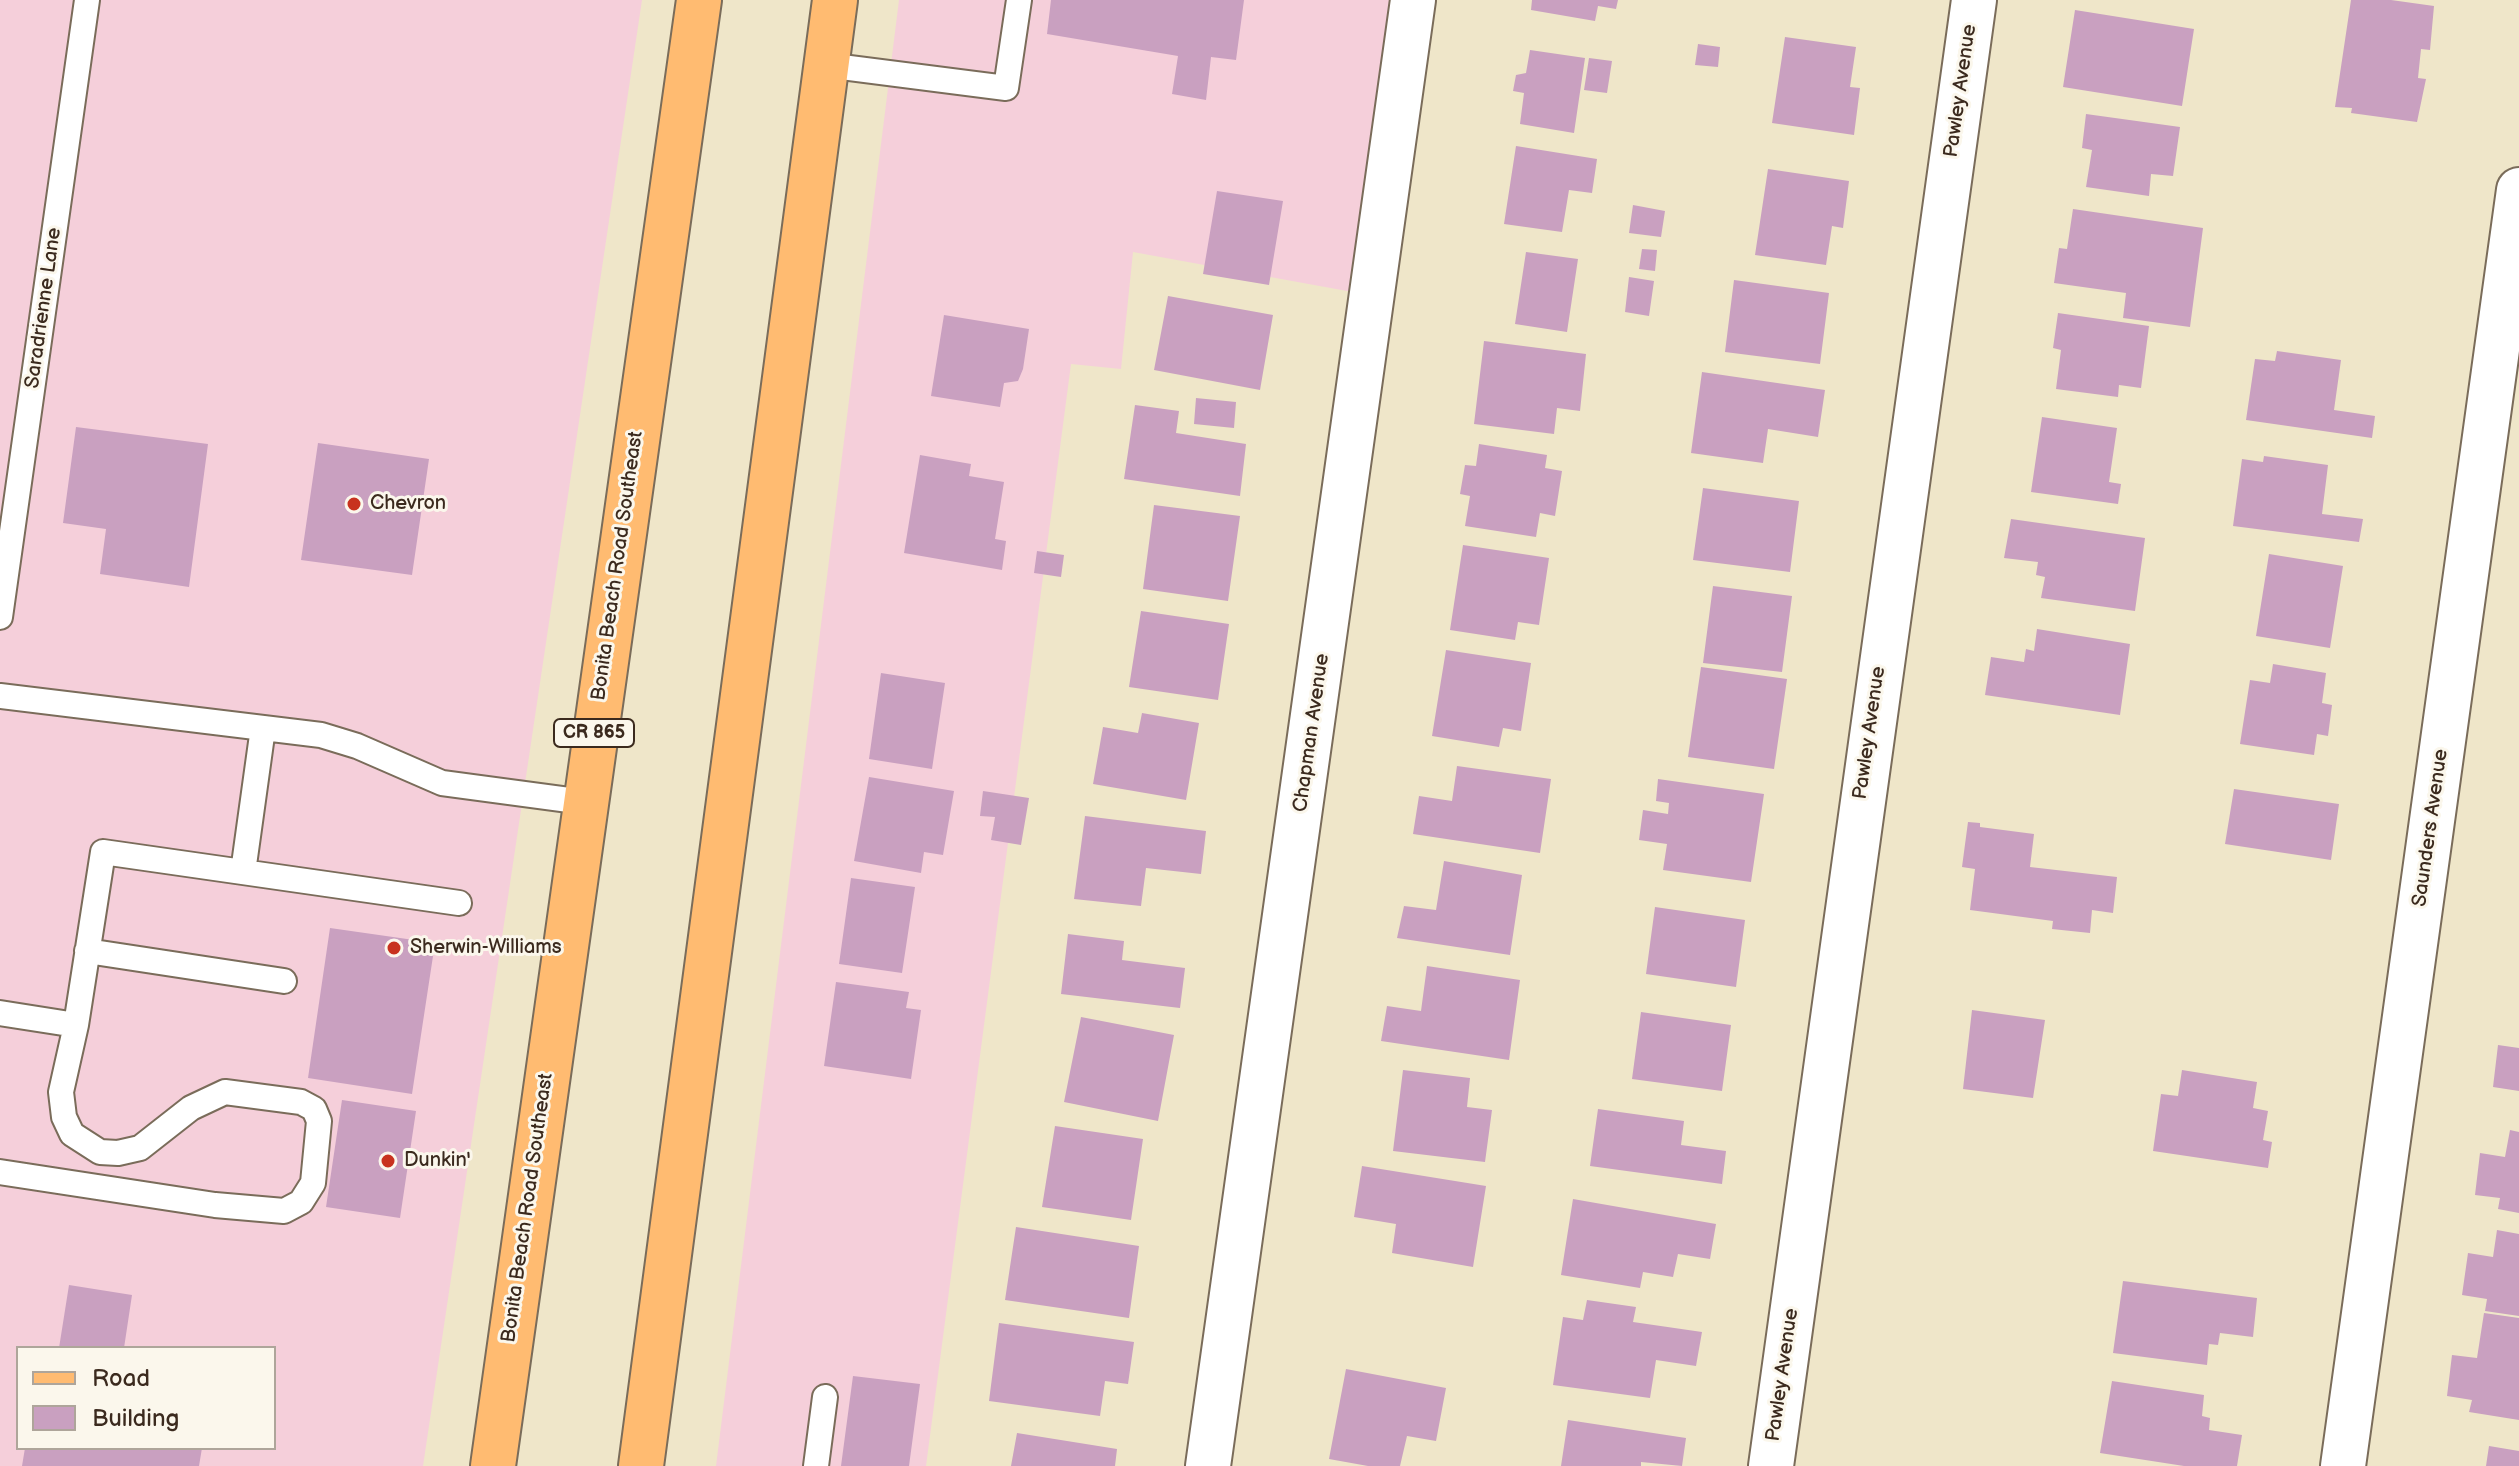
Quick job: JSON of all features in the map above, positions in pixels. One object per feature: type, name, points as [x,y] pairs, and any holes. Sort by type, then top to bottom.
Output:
[{"type":"main road","name":"Bonita Beach Road Southeast","points":[[493,1466],[699,0]]},
{"type":"main road","points":[[641,1466],[835,0]]},
{"type":"street","name":"Chapman Avenue","points":[[1208,1466],[1413,0]]},
{"type":"street","name":"Pawley Avenue","points":[[1771,1466],[1974,0]]},
{"type":"street","name":"Saunders Avenue","points":[[2343,1466],[2519,190]]},
{"type":"lane","name":"Saradrienne Lane","points":[[0,617],[87,0]]},
{"type":"lane","points":[[826,65],[1006,88],[1019,0]]},
{"type":"lane","points":[[0,696],[321,735],[357,746],[442,783],[584,802]]},
{"type":"lane","points":[[243,872],[263,728]]},
{"type":"lane","points":[[0,1172],[215,1205],[284,1211],[301,1202],[313,1183],[319,1121],[314,1109],[301,1102],[225,1092],[191,1108],[140,1148],[118,1153],[100,1152],[72,1134],[64,1117],[61,1092],[76,1025],[103,852],[459,903]]},
{"type":"lane","points":[[87,951],[284,981]]},
{"type":"lane","points":[[0,1013],[76,1025]]},
{"type":"lane","points":[[816,1466],[825,1397]]},
{"type":"shaded area","points":[[0,0],[642,0],[423,1466],[0,1466]]},
{"type":"shaded area","points":[[899,0],[1415,0],[1369,295],[1133,252],[1121,369],[1071,364],[926,1466],[716,1466]]},
{"type":"building","points":[[1051,0],[1244,0],[1236,60],[1211,57],[1206,100],[1172,94],[1178,56],[1047,34]]},
{"type":"building","points":[[1532,0],[1618,0],[1616,9],[1598,6],[1595,21],[1531,10]]},
{"type":"building","points":[[2351,0],[2391,0],[2434,6],[2430,50],[2421,49],[2418,78],[2426,79],[2417,122],[2351,113],[2352,108],[2335,107]]},
{"type":"building","points":[[2075,10],[2194,29],[2182,106],[2063,87]]},
{"type":"building","points":[[1785,37],[1856,47],[1850,87],[1860,88],[1854,135],[1772,123]]},
{"type":"building","points":[[1698,44],[1720,47],[1718,67],[1695,65]]},
{"type":"building","points":[[1530,50],[1585,58],[1574,133],[1520,124],[1524,93],[1513,91],[1516,75],[1526,73]]},
{"type":"building","points":[[1589,58],[1612,61],[1607,93],[1584,90]]},
{"type":"building","points":[[2086,114],[2180,127],[2173,176],[2151,174],[2149,196],[2086,187],[2092,150],[2082,148]]},
{"type":"building","points":[[1516,146],[1597,159],[1592,193],[1569,190],[1562,232],[1504,224]]},
{"type":"building","points":[[1768,169],[1849,181],[1843,228],[1832,226],[1826,265],[1755,255]]},
{"type":"building","points":[[1217,191],[1283,201],[1269,285],[1203,274]]},
{"type":"building","points":[[1633,205],[1665,211],[1661,237],[1629,233]]},
{"type":"building","points":[[2073,209],[2203,228],[2190,327],[2123,318],[2126,293],[2054,283],[2059,248],[2067,249]]},
{"type":"building","points":[[1642,249],[1657,250],[1655,271],[1639,269]]},
{"type":"building","points":[[1526,252],[1578,259],[1567,332],[1515,324]]},
{"type":"building","points":[[1629,277],[1654,281],[1649,316],[1625,312]]},
{"type":"building","points":[[1734,280],[1829,293],[1820,364],[1725,352]]},
{"type":"building","points":[[1168,296],[1273,315],[1260,390],[1154,370]]},
{"type":"building","points":[[2058,313],[2149,326],[2141,388],[2119,385],[2118,397],[2056,389],[2061,350],[2053,348]]},
{"type":"building","points":[[944,315],[1029,329],[1023,369],[1018,381],[1004,383],[1000,407],[931,396]]},
{"type":"building","points":[[1484,341],[1586,354],[1580,411],[1557,408],[1554,434],[1474,424]]},
{"type":"building","points":[[2277,351],[2341,360],[2334,410],[2375,416],[2372,438],[2246,420],[2255,359],[2275,361]]},
{"type":"building","points":[[1702,372],[1825,390],[1818,437],[1768,429],[1763,463],[1691,453]]},
{"type":"building","points":[[1196,398],[1236,402],[1234,428],[1194,424]]},
{"type":"building","points":[[1135,405],[1179,411],[1176,433],[1246,444],[1240,496],[1124,479]]},
{"type":"building","points":[[2042,417],[2117,428],[2109,482],[2121,484],[2118,504],[2031,492]]},
{"type":"building","points":[[76,427],[208,444],[189,587],[100,574],[106,529],[63,523]]},
{"type":"building","points":[[318,443],[429,459],[412,575],[301,560]]},
{"type":"building","points":[[1479,444],[1547,455],[1545,468],[1562,471],[1555,516],[1540,513],[1536,537],[1465,526],[1470,496],[1460,494],[1465,465],[1476,466]]},
{"type":"building","points":[[920,455],[971,464],[969,476],[1004,482],[995,539],[1006,541],[1002,570],[904,553]]},
{"type":"building","points":[[2264,456],[2328,465],[2322,514],[2363,519],[2359,542],[2233,526],[2242,459],[2263,462]]},
{"type":"building","points":[[1703,488],[1799,501],[1790,572],[1693,560]]},
{"type":"building","points":[[1154,505],[1240,516],[1228,601],[1143,589]]},
{"type":"building","points":[[2011,519],[2145,538],[2135,611],[2041,598],[2045,577],[2036,575],[2038,562],[2004,558]]},
{"type":"building","points":[[1463,545],[1549,558],[1539,625],[1518,622],[1515,640],[1450,630]]},
{"type":"building","points":[[1037,551],[1064,555],[1061,577],[1034,573]]},
{"type":"building","points":[[2269,554],[2343,566],[2330,648],[2256,636]]},
{"type":"building","points":[[1713,586],[1792,596],[1782,672],[1703,663]]},
{"type":"building","points":[[1141,611],[1229,624],[1218,700],[1129,687]]},
{"type":"building","points":[[2037,629],[2130,644],[2120,715],[1985,695],[1991,657],[2024,662],[2026,649],[2034,651]]},
{"type":"building","points":[[1446,650],[1531,663],[1521,731],[1503,728],[1499,747],[1432,736]]},
{"type":"building","points":[[2273,664],[2326,673],[2322,703],[2332,705],[2328,736],[2317,734],[2314,755],[2240,744],[2250,680],[2270,683]]},
{"type":"building","points":[[1701,667],[1787,679],[1774,769],[1688,757]]},
{"type":"building","points":[[881,673],[945,683],[932,769],[869,759]]},
{"type":"building","points":[[1142,713],[1199,723],[1186,800],[1093,784],[1103,727],[1138,733]]},
{"type":"building","points":[[1457,766],[1551,779],[1540,853],[1413,834],[1419,796],[1452,801]]},
{"type":"building","points":[[869,777],[954,791],[943,855],[924,852],[921,873],[854,861]]},
{"type":"building","points":[[1658,779],[1764,794],[1751,882],[1663,870],[1667,844],[1639,840],[1643,810],[1668,814],[1669,803],[1656,801]]},
{"type":"building","points":[[2234,789],[2339,804],[2331,860],[2225,844]]},
{"type":"building","points":[[983,791],[1029,798],[1021,845],[991,840],[995,817],[980,816]]},
{"type":"building","points":[[1085,816],[1206,831],[1201,874],[1146,868],[1141,906],[1074,899]]},
{"type":"building","points":[[1968,822],[1980,823],[1980,827],[2034,834],[2030,867],[2117,877],[2113,913],[2092,910],[2090,933],[2052,929],[2053,921],[1970,910],[1975,869],[1962,867]]},
{"type":"building","points":[[1444,861],[1522,875],[1510,955],[1397,938],[1404,906],[1436,910]]},
{"type":"building","points":[[851,878],[915,887],[902,973],[839,964]]},
{"type":"building","points":[[1655,907],[1745,920],[1736,987],[1646,974]]},
{"type":"building","points":[[330,928],[435,943],[412,1094],[308,1078]]},
{"type":"building","points":[[1068,934],[1124,941],[1122,960],[1185,968],[1180,1008],[1061,994]]},
{"type":"building","points":[[1427,966],[1520,980],[1509,1060],[1381,1041],[1387,1006],[1421,1011]]},
{"type":"building","points":[[836,982],[909,992],[906,1008],[921,1010],[911,1079],[824,1066]]},
{"type":"building","points":[[1972,1010],[2045,1020],[2033,1098],[1963,1089]]},
{"type":"building","points":[[1641,1012],[1731,1025],[1722,1091],[1632,1079]]},
{"type":"building","points":[[1081,1017],[1174,1035],[1158,1121],[1064,1102]]},
{"type":"building","points":[[2498,1045],[2519,1048],[2519,1091],[2493,1087]]},
{"type":"building","points":[[1403,1070],[1470,1078],[1467,1107],[1492,1110],[1485,1162],[1393,1151]]},
{"type":"building","points":[[2182,1070],[2257,1082],[2253,1108],[2268,1111],[2263,1140],[2272,1142],[2268,1168],[2153,1151],[2161,1094],[2178,1096]]},
{"type":"building","points":[[342,1100],[416,1111],[400,1218],[326,1207]]},
{"type":"building","points":[[1598,1109],[1684,1121],[1681,1145],[1726,1151],[1722,1184],[1590,1166]]},
{"type":"building","points":[[1055,1126],[1143,1139],[1131,1220],[1042,1207]]},
{"type":"building","points":[[2510,1130],[2519,1132],[2519,1213],[2498,1209],[2500,1198],[2475,1195],[2480,1153],[2505,1157]]},
{"type":"building","points":[[1362,1166],[1486,1186],[1473,1267],[1392,1253],[1396,1224],[1354,1217]]},
{"type":"building","points":[[1573,1199],[1716,1224],[1710,1259],[1678,1254],[1673,1277],[1643,1272],[1640,1288],[1561,1275]]},
{"type":"building","points":[[1016,1227],[1139,1246],[1129,1318],[1005,1300]]},
{"type":"building","points":[[2497,1230],[2519,1234],[2519,1316],[2485,1311],[2487,1299],[2462,1295],[2468,1253],[2493,1257]]},
{"type":"building","points":[[2123,1281],[2257,1298],[2253,1337],[2220,1333],[2218,1345],[2209,1344],[2207,1365],[2113,1353]]},
{"type":"building","points":[[69,1285],[132,1295],[124,1346],[59,1346]]},
{"type":"building","points":[[1587,1300],[1636,1307],[1633,1322],[1702,1332],[1696,1366],[1656,1360],[1650,1398],[1553,1385],[1563,1317],[1583,1320]]},
{"type":"building","points":[[2484,1313],[2519,1318],[2519,1420],[2469,1412],[2472,1400],[2447,1396],[2452,1355],[2477,1358]]},
{"type":"building","points":[[999,1323],[1134,1342],[1128,1384],[1105,1381],[1100,1416],[989,1401]]},
{"type":"building","points":[[1346,1369],[1446,1388],[1436,1441],[1407,1436],[1400,1466],[1368,1466],[1329,1459]]},
{"type":"building","points":[[853,1376],[920,1384],[909,1466],[841,1466]]},
{"type":"building","points":[[2112,1381],[2204,1395],[2202,1416],[2210,1418],[2209,1430],[2242,1435],[2237,1466],[2184,1466],[2100,1453]]},
{"type":"building","points":[[1568,1420],[1686,1438],[1682,1466],[1641,1462],[1641,1466],[1561,1466]]},
{"type":"building","points":[[1017,1433],[1117,1449],[1115,1466],[1011,1466]]},
{"type":"building","points":[[2489,1446],[2519,1451],[2519,1466],[2486,1466]]},
{"type":"building","points":[[25,1450],[202,1450],[199,1466],[22,1466]]},
{"type":"place","name":"Chevron","points":[[354,504]]},
{"type":"place","name":"Sherwin-Williams","points":[[394,948]]},
{"type":"place","name":"Dunkin'","points":[[388,1161]]}]
